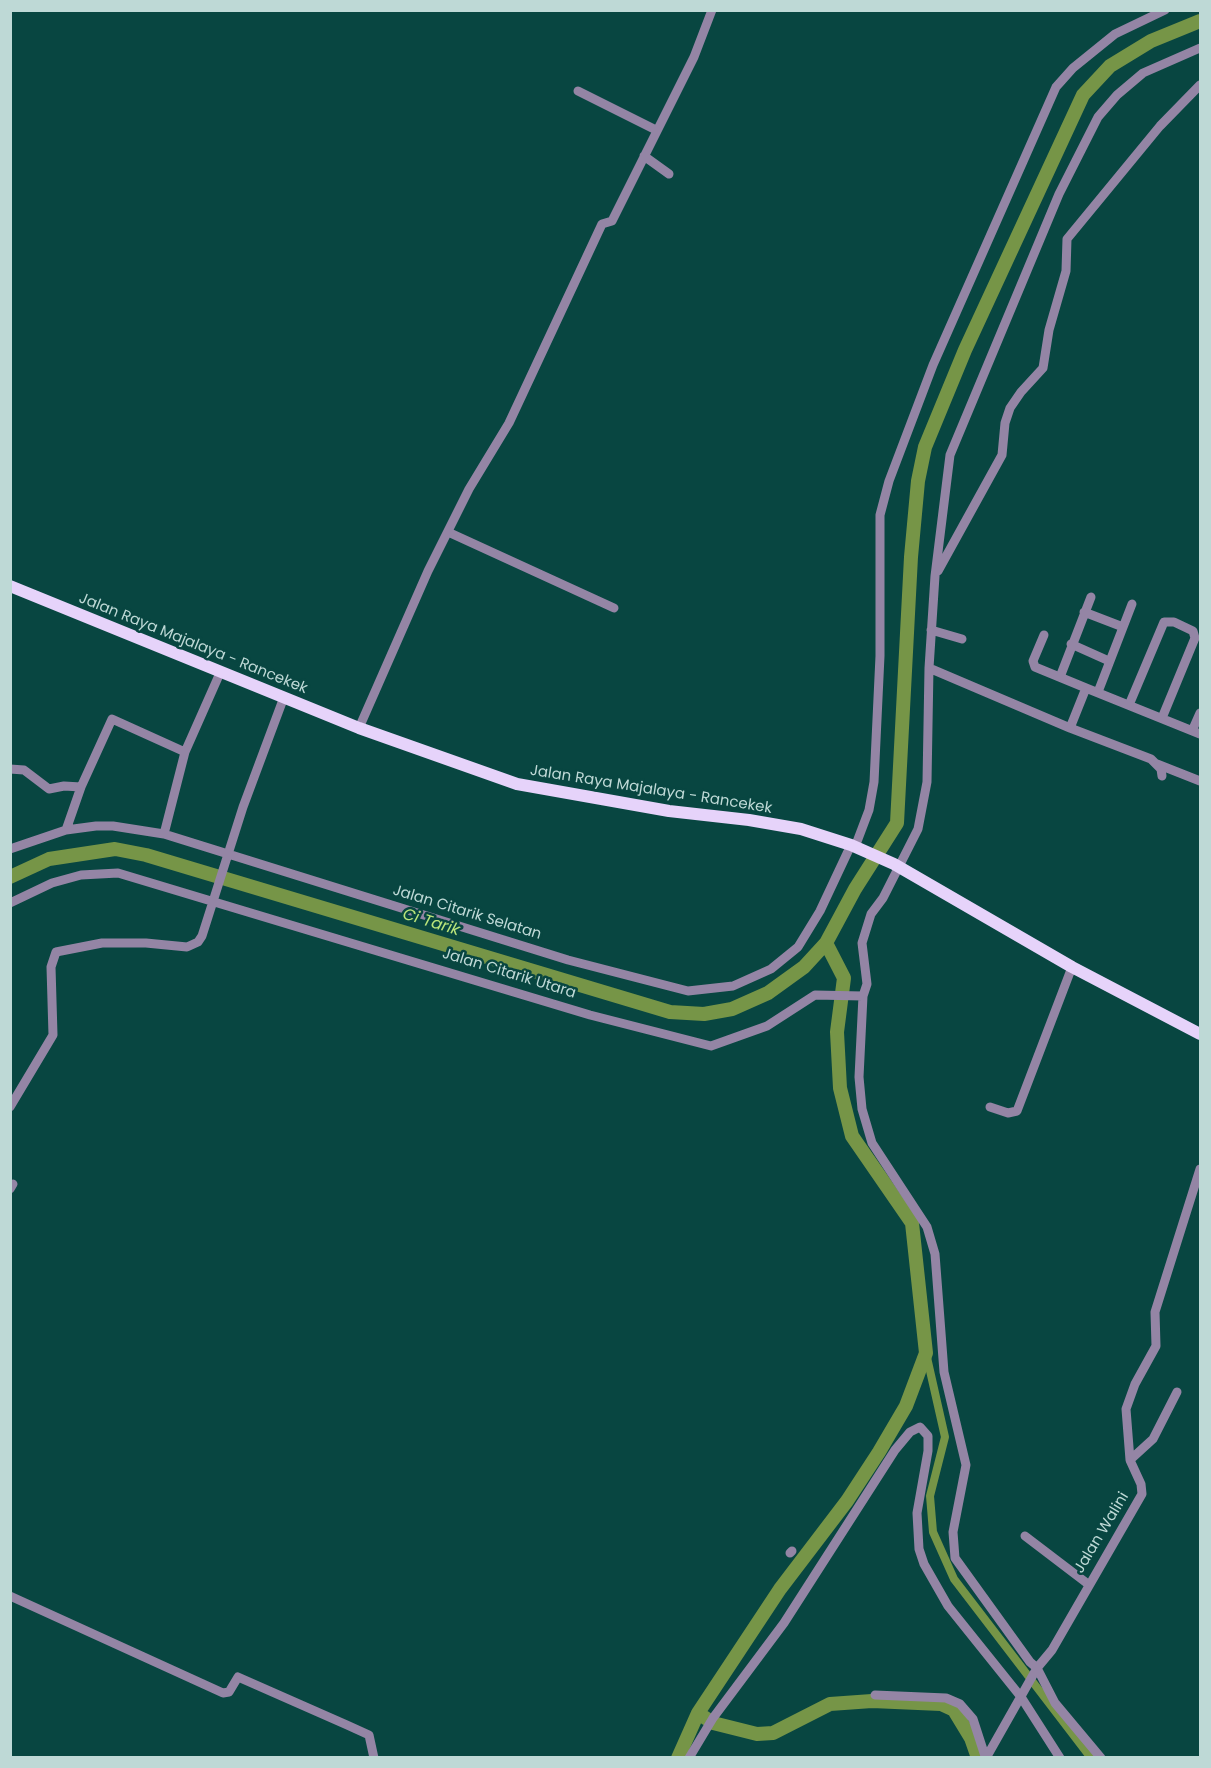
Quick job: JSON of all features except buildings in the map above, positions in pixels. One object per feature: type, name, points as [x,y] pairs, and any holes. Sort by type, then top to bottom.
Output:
[{"type":"main road","name":"Jalan Raya Majalaya - Rancekek","points":[[10,586],[359,728],[517,784],[669,811],[749,820],[801,829],[857,848],[896,866],[1072,967],[1200,1034]]},
{"type":"street","points":[[359,728],[428,571],[469,489],[509,423],[602,224],[612,221],[694,57],[712,10]]},
{"type":"street","name":"Jalan Citarik Selatan","points":[[10,849],[66,830],[113,826],[164,834],[568,960],[688,991],[733,986],[771,969],[798,947],[857,848],[869,810],[874,782],[880,656],[881,502],[933,365],[1056,87],[1079,63],[1115,34],[1165,10]]},
{"type":"street","points":[[1101,1758],[1055,1703],[1037,1669],[956,1558],[953,1532],[966,1465],[944,1372],[935,1254],[927,1227],[872,1143],[862,1109],[859,1077],[861,996],[867,984],[862,943],[871,915],[918,829],[927,782],[931,630],[935,576],[950,455],[1077,155],[1105,107],[1130,82],[1143,73],[1200,48]]},
{"type":"street","points":[[935,576],[1002,455],[1005,423],[1011,408],[1021,392],[1043,368],[1049,330],[1066,270],[1067,239],[1160,126],[1200,85]]},
{"type":"street","points":[[578,91],[656,130]]},
{"type":"street","points":[[644,156],[669,174]]},
{"type":"street","points":[[448,532],[614,608]]},
{"type":"street","points":[[1060,676],[1090,597]]},
{"type":"street","points":[[1098,692],[1132,604]]},
{"type":"street","points":[[1084,612],[1123,627]]},
{"type":"street","points":[[1129,705],[1164,622],[1174,622],[1189,628],[1195,638],[1162,718]]},
{"type":"street","points":[[931,630],[962,639]]},
{"type":"street","points":[[1044,635],[1033,661],[1034,666],[1196,733],[1200,713]]},
{"type":"street","points":[[1071,644],[1109,661]]},
{"type":"street","points":[[929,668],[1200,781]]},
{"type":"street","points":[[164,834],[185,752],[220,673]]},
{"type":"street","points":[[1070,728],[1086,688]]},
{"type":"street","points":[[10,1107],[53,1035],[51,967],[56,952],[102,943],[146,943],[187,947],[193,945],[202,936],[227,855],[284,697]]},
{"type":"street","points":[[66,830],[81,787],[112,719],[185,752]]},
{"type":"street","points":[[1157,764],[1162,776]]},
{"type":"street","points":[[10,769],[24,770],[49,789],[64,786],[81,787]]},
{"type":"street","name":"Jalan Citarik Utara","points":[[10,903],[52,884],[96,873],[128,875],[214,898],[590,1015],[711,1046],[767,1026],[814,995],[861,996]]},
{"type":"street","points":[[990,1107],[1008,1113],[1017,1111],[1072,967]]},
{"type":"street","name":"Jalan Walini","points":[[986,1757],[1037,1669],[1052,1650],[1142,1494],[1141,1484],[1130,1460],[1126,1409],[1135,1384],[1156,1346],[1155,1312],[1200,1169]]},
{"type":"street","points":[[1130,1460],[1153,1439],[1177,1392]]},
{"type":"street","points":[[689,1758],[711,1721],[784,1623],[900,1444],[917,1427],[923,1429],[928,1436],[928,1451],[917,1513],[919,1549],[924,1564],[948,1606],[1022,1695],[1060,1758]]},
{"type":"street","points":[[1025,1536],[1088,1584]]},
{"type":"street","points":[[10,1596],[223,1693],[229,1692],[236,1678],[243,1679],[369,1736],[373,1756]]},
{"type":"street","points":[[875,1695],[946,1698],[960,1704],[973,1719],[986,1757]]},
{"type":"waterway","name":"Ci Tarik","points":[[10,877],[49,859],[115,849],[146,855],[670,1012],[704,1014],[732,1009],[768,993],[804,967],[826,943],[855,889],[897,823],[911,557],[918,481],[925,447],[965,350],[1083,95],[1110,66],[1151,41],[1200,21]]},
{"type":"waterway","points":[[826,943],[844,978],[837,1032],[840,1088],[852,1136],[912,1223],[926,1353],[906,1406],[879,1452],[847,1501],[780,1589],[698,1713],[713,1723],[757,1734],[773,1733],[830,1704],[872,1701],[941,1704],[954,1710],[971,1738],[978,1758]]},
{"type":"waterway","points":[[926,1353],[945,1437],[930,1496],[933,1532],[954,1579],[1091,1758]]},
{"type":"waterway","points":[[678,1758],[698,1713]]}]
